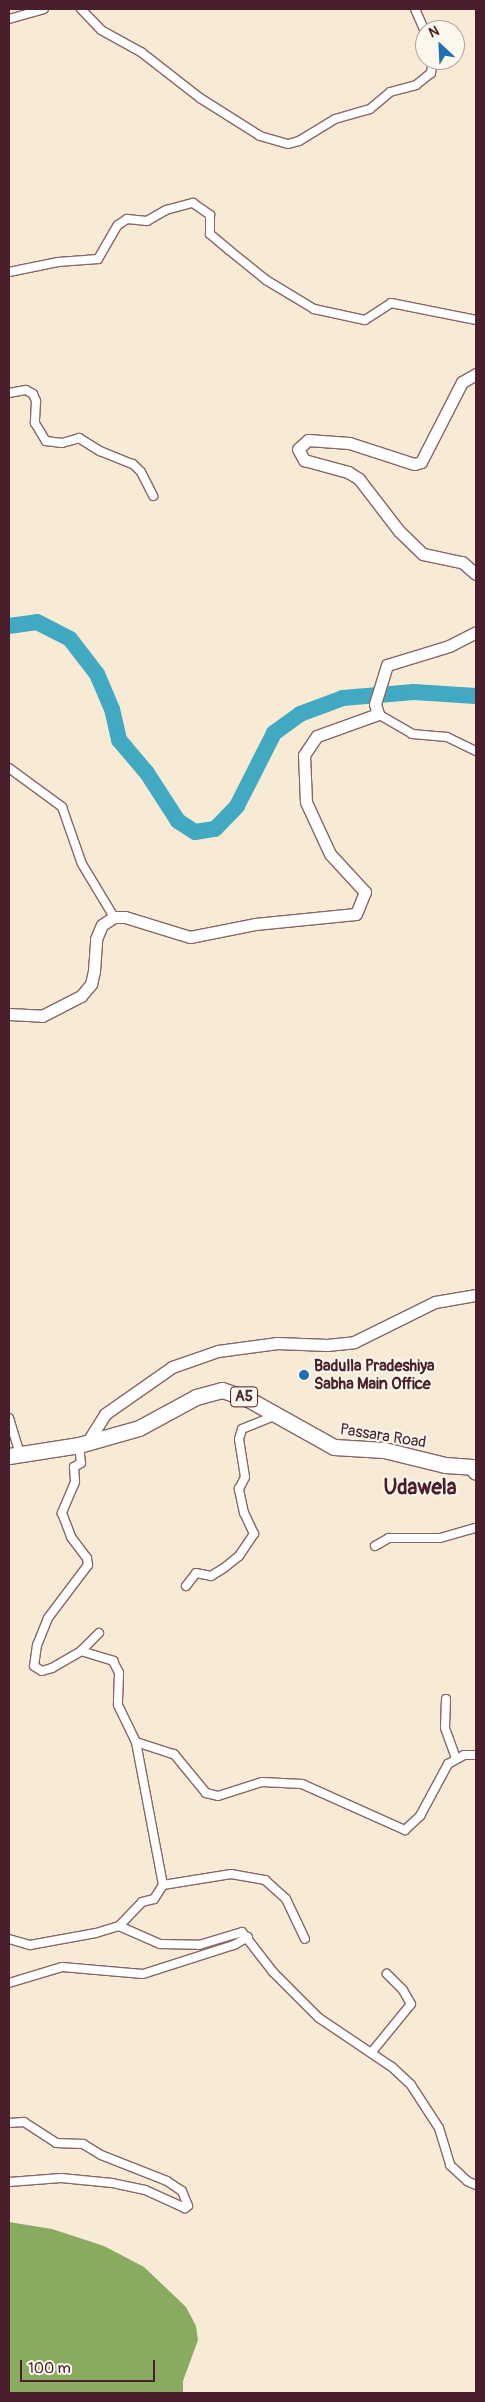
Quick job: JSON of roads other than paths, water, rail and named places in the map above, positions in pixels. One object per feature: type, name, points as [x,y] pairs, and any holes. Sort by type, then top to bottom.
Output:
[{"type":"highway","name":"Passara Road","points":[[14,1455],[83,1444],[139,1428],[213,1390],[232,1392],[334,1447],[384,1450],[446,1465],[472,1467],[476,1472]]},
{"type":"street","points":[[9,20],[44,9]]},
{"type":"street","points":[[81,9],[100,30],[140,52],[192,93],[260,136],[288,144],[299,141],[335,118],[370,109],[390,92],[416,85],[431,73],[431,70]]},
{"type":"street","points":[[9,272],[58,262],[98,259],[118,225],[127,219],[147,221],[166,210],[193,203],[210,215],[210,234],[228,250],[266,280],[314,309],[365,320],[391,303],[476,320]]},
{"type":"street","points":[[476,374],[462,382],[421,462],[414,464],[349,443],[308,440],[298,449],[304,460],[348,472],[358,479],[399,531],[423,554],[462,562],[476,574]]},
{"type":"street","points":[[9,393],[26,390],[33,394],[36,401],[35,423],[46,441],[62,443],[79,438],[100,451],[133,464],[141,472],[153,496]]},
{"type":"street","points":[[377,709],[382,674],[391,662],[449,646],[476,632]]},
{"type":"street","points":[[377,709],[412,734],[447,737],[476,751]]},
{"type":"street","points":[[9,1014],[42,1016],[81,996],[91,984],[94,971],[96,939],[102,925],[114,917],[126,917],[190,937],[255,924],[356,914],[365,892],[330,854],[306,802],[304,755],[317,736],[377,709]]},
{"type":"street","points":[[9,768],[62,807],[82,864],[114,917]]},
{"type":"street","points":[[99,1633],[82,1651],[52,1668],[36,1670],[34,1666],[37,1645],[48,1618],[88,1566],[87,1558],[71,1538],[62,1514],[75,1482],[74,1467],[81,1463],[83,1444],[105,1414],[172,1367],[228,1350],[277,1343],[327,1345],[354,1342],[435,1302],[476,1295]]},
{"type":"street","points":[[186,1586],[196,1573],[211,1576],[224,1568],[239,1556],[254,1534],[244,1513],[239,1489],[245,1477],[239,1438],[242,1429],[276,1415]]},
{"type":"street","points":[[9,1418],[14,1455]]},
{"type":"street","points":[[375,1546],[389,1538],[440,1538],[476,1528]]},
{"type":"street","points":[[9,1939],[30,1945],[119,1926],[142,1902],[154,1899],[163,1885],[136,1742],[118,1705],[119,1673],[113,1661],[82,1651]]},
{"type":"street","points":[[446,1700],[445,1728],[456,1758]]},
{"type":"street","points":[[136,1742],[174,1754],[206,1792],[218,1796],[262,1782],[302,1784],[405,1830],[420,1816],[443,1772],[456,1758],[476,1754]]},
{"type":"street","points":[[163,1885],[232,1874],[264,1880],[286,1899],[305,1939]]},
{"type":"street","points":[[119,1926],[160,1944],[199,1945],[235,1932],[242,1932],[248,1937],[273,1972],[319,2018],[371,2053],[411,2084],[440,2128],[450,2165],[467,2182],[476,2184]]},
{"type":"street","points":[[9,1982],[62,1967],[143,1974],[234,1945],[248,1937]]},
{"type":"street","points":[[371,2053],[411,2004],[403,1990],[387,1974]]},
{"type":"street","points":[[9,2123],[24,2122],[56,2143],[83,2144],[101,2156],[167,2181],[182,2191],[188,2206],[185,2208],[145,2190],[112,2183],[61,2178],[9,2182]]},
{"type":"waterway","points":[[9,626],[37,622],[70,639],[97,674],[112,709],[119,740],[147,773],[178,821],[195,832],[215,829],[237,806],[274,733],[300,714],[343,698],[414,692],[476,696]]},
{"type":"place","name":"Badulla Pradeshiya Sabha Main Office","points":[[304,1375]]},
{"type":"district","name":"Udawela","points":[[420,1488]]}]
